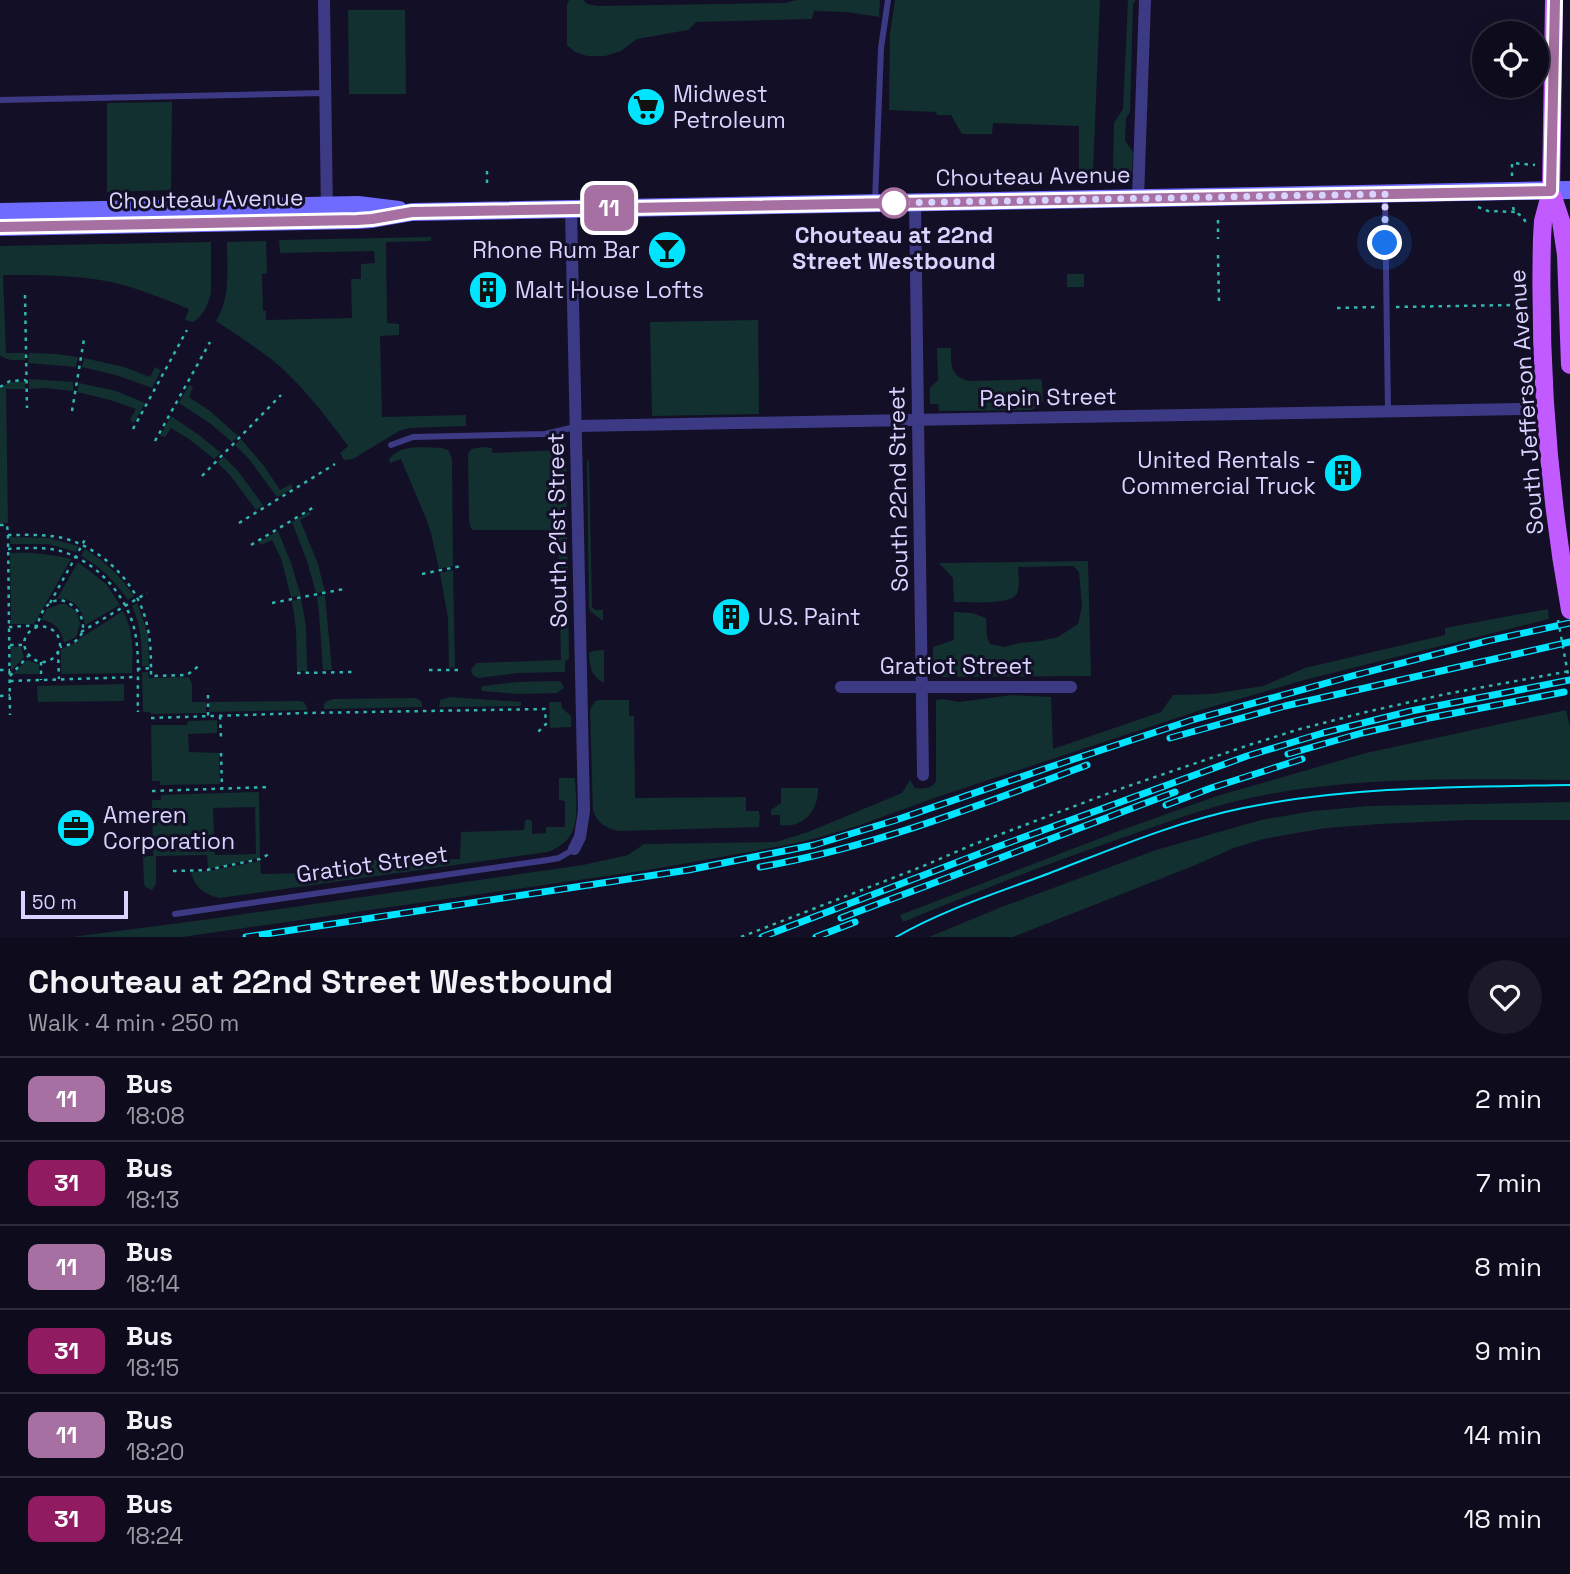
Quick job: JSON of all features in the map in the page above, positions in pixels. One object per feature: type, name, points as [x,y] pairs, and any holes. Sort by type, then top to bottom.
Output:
[{"type":"main road","name":"South Jefferson Avenue","points":[[1555,0],[1551,191],[1543,221],[1541,258],[1550,463],[1559,548],[1570,610]]},
{"type":"main road","name":"Chouteau Avenue","points":[[0,212],[327,213],[372,219],[412,212],[1570,190]]},
{"type":"main road","name":"South Jefferson Avenue","points":[[1551,191],[1561,221],[1566,256],[1570,365]]},
{"type":"main road","name":"Chouteau Avenue","points":[[0,227],[327,213]]},
{"type":"street","points":[[324,0],[327,213]]},
{"type":"street","points":[[1138,198],[1145,0]]},
{"type":"street","name":"South 22nd Street","points":[[915,202],[923,775]]},
{"type":"street","name":"South 21st Street","points":[[571,209],[584,821],[574,849]]},
{"type":"street","name":"Papin Street","points":[[576,426],[1522,409]]},
{"type":"street","name":"Gratiot Street","points":[[841,687],[1071,687]]},
{"type":"lane","points":[[875,203],[881,48],[888,0]]},
{"type":"lane","points":[[0,100],[325,93]]},
{"type":"lane","points":[[1385,194],[1388,411]]},
{"type":"lane","points":[[391,445],[413,437],[545,434],[576,426]]},
{"type":"lane","name":"Gratiot Street","points":[[175,914],[548,860],[559,858],[574,849]]},
{"type":"path","points":[[1512,165],[1552,167]]},
{"type":"path","points":[[487,170],[487,186]]},
{"type":"path","points":[[1513,207],[1521,216],[1528,215]]},
{"type":"path","points":[[1218,220],[1218,239]]},
{"type":"path","points":[[1218,255],[1219,302]]},
{"type":"path","points":[[25,295],[27,408]]},
{"type":"path","points":[[1337,308],[1514,305],[1515,312]]},
{"type":"path","points":[[133,429],[187,330]]},
{"type":"path","points":[[72,411],[84,339]]},
{"type":"path","points":[[155,441],[210,342]]},
{"type":"path","points":[[0,387],[9,381],[27,380]]},
{"type":"path","points":[[202,476],[281,395]]},
{"type":"path","points":[[239,523],[335,464]]},
{"type":"path","points":[[251,545],[314,507]]},
{"type":"path","points":[[0,525],[6,525],[8,535],[10,715]]},
{"type":"path","points":[[8,535],[57,537],[82,545],[107,561],[138,598],[149,637],[151,676],[187,676],[200,665]]},
{"type":"path","points":[[88,536],[50,603],[41,613],[37,627],[27,634],[24,645],[28,656],[41,662],[51,659],[59,649],[72,643],[81,632],[147,593]]},
{"type":"path","points":[[8,548],[55,550],[76,557],[110,583],[130,615],[135,634],[138,712]]},
{"type":"path","points":[[422,574],[461,566]]},
{"type":"path","points":[[272,603],[344,589]]},
{"type":"path","points":[[50,603],[63,601],[76,607],[82,618],[81,632]]},
{"type":"path","points":[[9,627],[43,626],[54,631],[60,641],[59,679]]},
{"type":"path","points":[[9,645],[24,645]]},
{"type":"path","points":[[10,678],[28,656]]},
{"type":"path","points":[[41,662],[41,680]]},
{"type":"path","points":[[137,669],[151,668]]},
{"type":"path","points":[[0,670],[10,670]]},
{"type":"path","points":[[429,670],[462,670]]},
{"type":"path","points":[[741,937],[997,835],[1246,746],[1366,712],[1570,671]]},
{"type":"path","points":[[297,673],[352,672]]},
{"type":"path","points":[[10,678],[41,680],[137,677]]},
{"type":"path","points":[[0,696],[10,695]]},
{"type":"path","points":[[208,695],[208,716]]},
{"type":"path","points":[[151,718],[545,709],[546,724],[537,733]]},
{"type":"path","points":[[220,716],[221,737]]},
{"type":"path","points":[[221,753],[222,789]]},
{"type":"path","points":[[152,791],[270,787]]},
{"type":"path","points":[[173,871],[207,870],[260,859],[271,853]]},
{"type":"green space","points":[[569,0],[583,0],[587,4],[598,6],[880,0],[879,17],[814,11],[812,19],[696,22],[688,30],[637,39],[621,51],[605,56],[587,56],[575,52],[567,45]]},
{"type":"green space","points":[[895,0],[1100,0],[1093,172],[1079,172],[1079,126],[993,123],[992,134],[962,134],[951,115],[889,110],[890,34]]},
{"type":"green space","points":[[1128,0],[1136,0],[1133,4],[1130,112],[1126,118],[1125,141],[1133,152],[1132,172],[1113,171],[1114,123],[1123,109]]},
{"type":"green space","points":[[348,10],[405,10],[406,94],[349,94]]},
{"type":"green space","points":[[172,102],[171,190],[107,192],[107,103]]},
{"type":"green space","points":[[431,237],[431,241],[386,242],[387,323],[399,324],[399,335],[380,336],[382,417],[466,415],[466,426],[410,428],[399,431],[353,459],[344,460],[340,453],[348,446],[302,389],[271,359],[216,321],[226,293],[227,242],[266,241],[267,273],[262,274],[263,311],[266,311],[266,320],[352,318],[351,279],[361,279],[361,264],[375,263],[374,251],[280,253],[279,240]]},
{"type":"green space","points":[[211,242],[211,293],[207,306],[193,322],[185,320],[189,309],[117,283],[68,276],[3,275],[6,353],[25,353],[25,360],[8,359],[0,355],[0,246]]},
{"type":"green space","points":[[1067,274],[1084,274],[1084,287],[1067,287]]},
{"type":"green space","points":[[758,320],[759,414],[652,416],[650,322]]},
{"type":"green space","points":[[937,348],[951,348],[953,369],[963,379],[1041,379],[1043,401],[1031,410],[939,411],[938,404],[930,404],[930,388],[938,380]]},
{"type":"green space","points":[[29,353],[78,357],[76,367],[28,363]]},
{"type":"green space","points":[[84,358],[124,367],[150,377],[155,367],[161,370],[152,388],[82,367]]},
{"type":"green space","points":[[29,379],[73,382],[73,391],[29,389]]},
{"type":"green space","points":[[12,382],[25,382],[25,389],[6,389],[8,523],[0,523],[0,389]]},
{"type":"green space","points":[[79,383],[116,391],[145,403],[134,423],[130,420],[136,409],[77,392]]},
{"type":"green space","points":[[189,385],[193,387],[189,397],[210,411],[238,436],[232,442],[179,403]]},
{"type":"green space","points":[[171,416],[221,453],[214,459],[171,428],[165,437],[160,436]]},
{"type":"green space","points":[[241,439],[280,490],[291,484],[293,488],[277,497],[235,445]]},
{"type":"green space","points":[[492,448],[492,453],[558,450],[566,463],[569,658],[565,662],[565,672],[518,673],[479,678],[472,673],[471,669],[477,663],[561,660],[558,530],[473,530],[469,520],[468,454],[471,449]]},
{"type":"green space","points":[[406,449],[448,450],[452,459],[453,566],[439,569],[431,533],[401,459],[390,463],[389,460],[399,451]]},
{"type":"green space","points":[[224,457],[263,505],[256,510],[217,462]]},
{"type":"green space","points":[[587,460],[592,607],[595,610],[603,610],[603,621],[590,611],[589,607]]},
{"type":"green space","points":[[309,512],[311,514],[300,520],[318,564],[325,592],[316,593],[292,522]]},
{"type":"green space","points":[[278,531],[301,596],[291,597],[281,558],[272,540],[261,545],[259,542]]},
{"type":"green space","points":[[10,537],[49,538],[78,546],[76,552],[48,544],[10,544]]},
{"type":"green space","points":[[85,549],[112,570],[134,596],[128,600],[107,575],[81,556]]},
{"type":"green space","points":[[10,553],[71,559],[34,624],[11,624]]},
{"type":"green space","points":[[1088,561],[1091,676],[942,677],[936,674],[933,668],[933,647],[954,640],[954,612],[972,613],[986,618],[990,644],[1004,647],[1058,637],[1078,624],[1082,607],[1079,572],[1073,566],[1018,567],[1018,589],[1012,598],[987,602],[954,602],[953,578],[939,563]]},
{"type":"green space","points":[[78,562],[106,584],[120,605],[85,625],[76,605],[68,600],[57,599]]},
{"type":"green space","points":[[453,570],[455,667],[449,668],[448,618],[440,573]]},
{"type":"green space","points":[[325,595],[332,670],[323,670],[317,597]]},
{"type":"green space","points":[[301,599],[306,626],[307,671],[297,671],[292,601]]},
{"type":"green space","points":[[137,603],[148,634],[149,666],[142,666],[140,635],[132,606]]},
{"type":"green space","points":[[66,604],[77,612],[80,624],[76,637],[64,643],[57,627],[41,620],[47,609]]},
{"type":"green space","points":[[1548,609],[1549,619],[1308,679],[1204,709],[857,826],[782,846],[648,870],[182,937],[72,937],[583,865],[628,855],[644,844],[776,842],[808,832],[902,793],[910,780],[915,788],[932,786],[936,781],[936,700],[959,702],[1012,695],[1051,697],[1053,749],[1161,712],[1173,695],[1212,694],[1263,686],[1305,668],[1445,635],[1445,628]]},
{"type":"green space","points":[[123,611],[131,634],[132,673],[61,674],[61,649]]},
{"type":"green space","points":[[11,647],[21,647],[24,657],[11,671]]},
{"type":"green space","points":[[604,650],[604,683],[592,671],[589,653]]},
{"type":"green space","points":[[27,660],[39,664],[39,674],[13,674]]},
{"type":"green space","points":[[142,672],[148,672],[149,678],[189,677],[192,684],[192,702],[206,702],[206,713],[143,712]]},
{"type":"green space","points":[[517,682],[561,682],[564,688],[557,693],[518,694],[481,689],[484,686]]},
{"type":"green space","points":[[124,684],[124,701],[38,702],[37,686]]},
{"type":"green space","points":[[450,697],[521,702],[521,706],[439,707],[440,700]]},
{"type":"green space","points":[[416,698],[422,702],[422,707],[324,709],[327,701],[334,699]]},
{"type":"green space","points":[[629,700],[629,716],[634,716],[635,798],[746,797],[746,811],[759,811],[759,827],[618,831],[602,824],[593,811],[590,710],[595,701]]},
{"type":"green space","points":[[209,702],[304,702],[308,710],[209,712]]},
{"type":"green space","points":[[549,702],[561,702],[562,708],[571,716],[571,727],[550,728]]},
{"type":"green space","points":[[1566,710],[1570,727],[1570,780],[1403,780],[1319,787],[1237,801],[1161,824],[1036,869],[903,922],[900,915],[1217,796],[1366,753]]},
{"type":"green space","points":[[217,720],[217,733],[188,734],[189,752],[219,753],[220,784],[160,785],[160,781],[152,781],[151,725],[187,725],[188,721]]},
{"type":"green space","points":[[559,778],[575,778],[575,822],[568,839],[548,852],[220,898],[201,890],[191,872],[260,861],[261,874],[370,872],[371,862],[374,860],[460,859],[461,832],[524,830],[527,819],[532,821],[532,834],[546,833],[546,827],[565,827],[565,801],[559,800]]},
{"type":"green space","points":[[781,788],[818,788],[816,804],[802,821],[780,825],[780,815],[771,815],[771,810],[781,803]]},
{"type":"green space","points":[[259,792],[260,858],[208,869],[207,855],[156,856],[156,884],[152,890],[145,887],[143,856],[153,856],[152,800],[161,800],[161,795]],"holes":[[[255,807],[256,854],[215,855],[213,808]]]},
{"type":"green space","points":[[1570,802],[1570,820],[1468,820],[1379,824],[1326,828],[1263,839],[1234,848],[1013,937],[929,937],[1156,850],[1261,820],[1313,811],[1369,806]]},
{"type":"tram line","points":[[896,937],[967,904],[1141,838],[1243,808],[1324,795],[1365,792],[1447,787],[1570,785]]},
{"type":"railway","points":[[246,937],[688,870],[814,845],[1192,720],[1487,641],[1570,623]]},
{"type":"railway","points":[[1170,738],[1285,706],[1570,642]]},
{"type":"railway","points":[[762,937],[997,847],[1247,756],[1411,711],[1570,680]]},
{"type":"railway","points":[[1288,754],[1362,733],[1564,692]]},
{"type":"railway","points":[[1166,805],[1302,759]]},
{"type":"railway","points":[[760,867],[802,859],[885,836],[967,810],[1087,765]]},
{"type":"railway","points":[[841,918],[1175,792]]},
{"type":"railway","points":[[816,937],[855,922]]},
{"type":"bus line","name":"11","points":[[0,227],[357,220],[412,212],[1551,191],[1555,0]]},
{"type":"place","name":"Midwest Petroleum","points":[[646,107]]},
{"type":"place","name":"Chouteau at 22nd Street Westbound","points":[[894,203]]},
{"type":"place","name":"Rhone Rum Bar","points":[[667,250]]},
{"type":"place","name":"Malt House Lofts","points":[[488,290]]},
{"type":"place","name":"United Rentals - Commercial Truck","points":[[1343,473]]},
{"type":"place","name":"U.S. Paint","points":[[731,617]]},
{"type":"place","name":"Ameren Corporation","points":[[76,828]]},
{"type":"route","points":[[894,203],[1385,194],[1385,243]]}]
